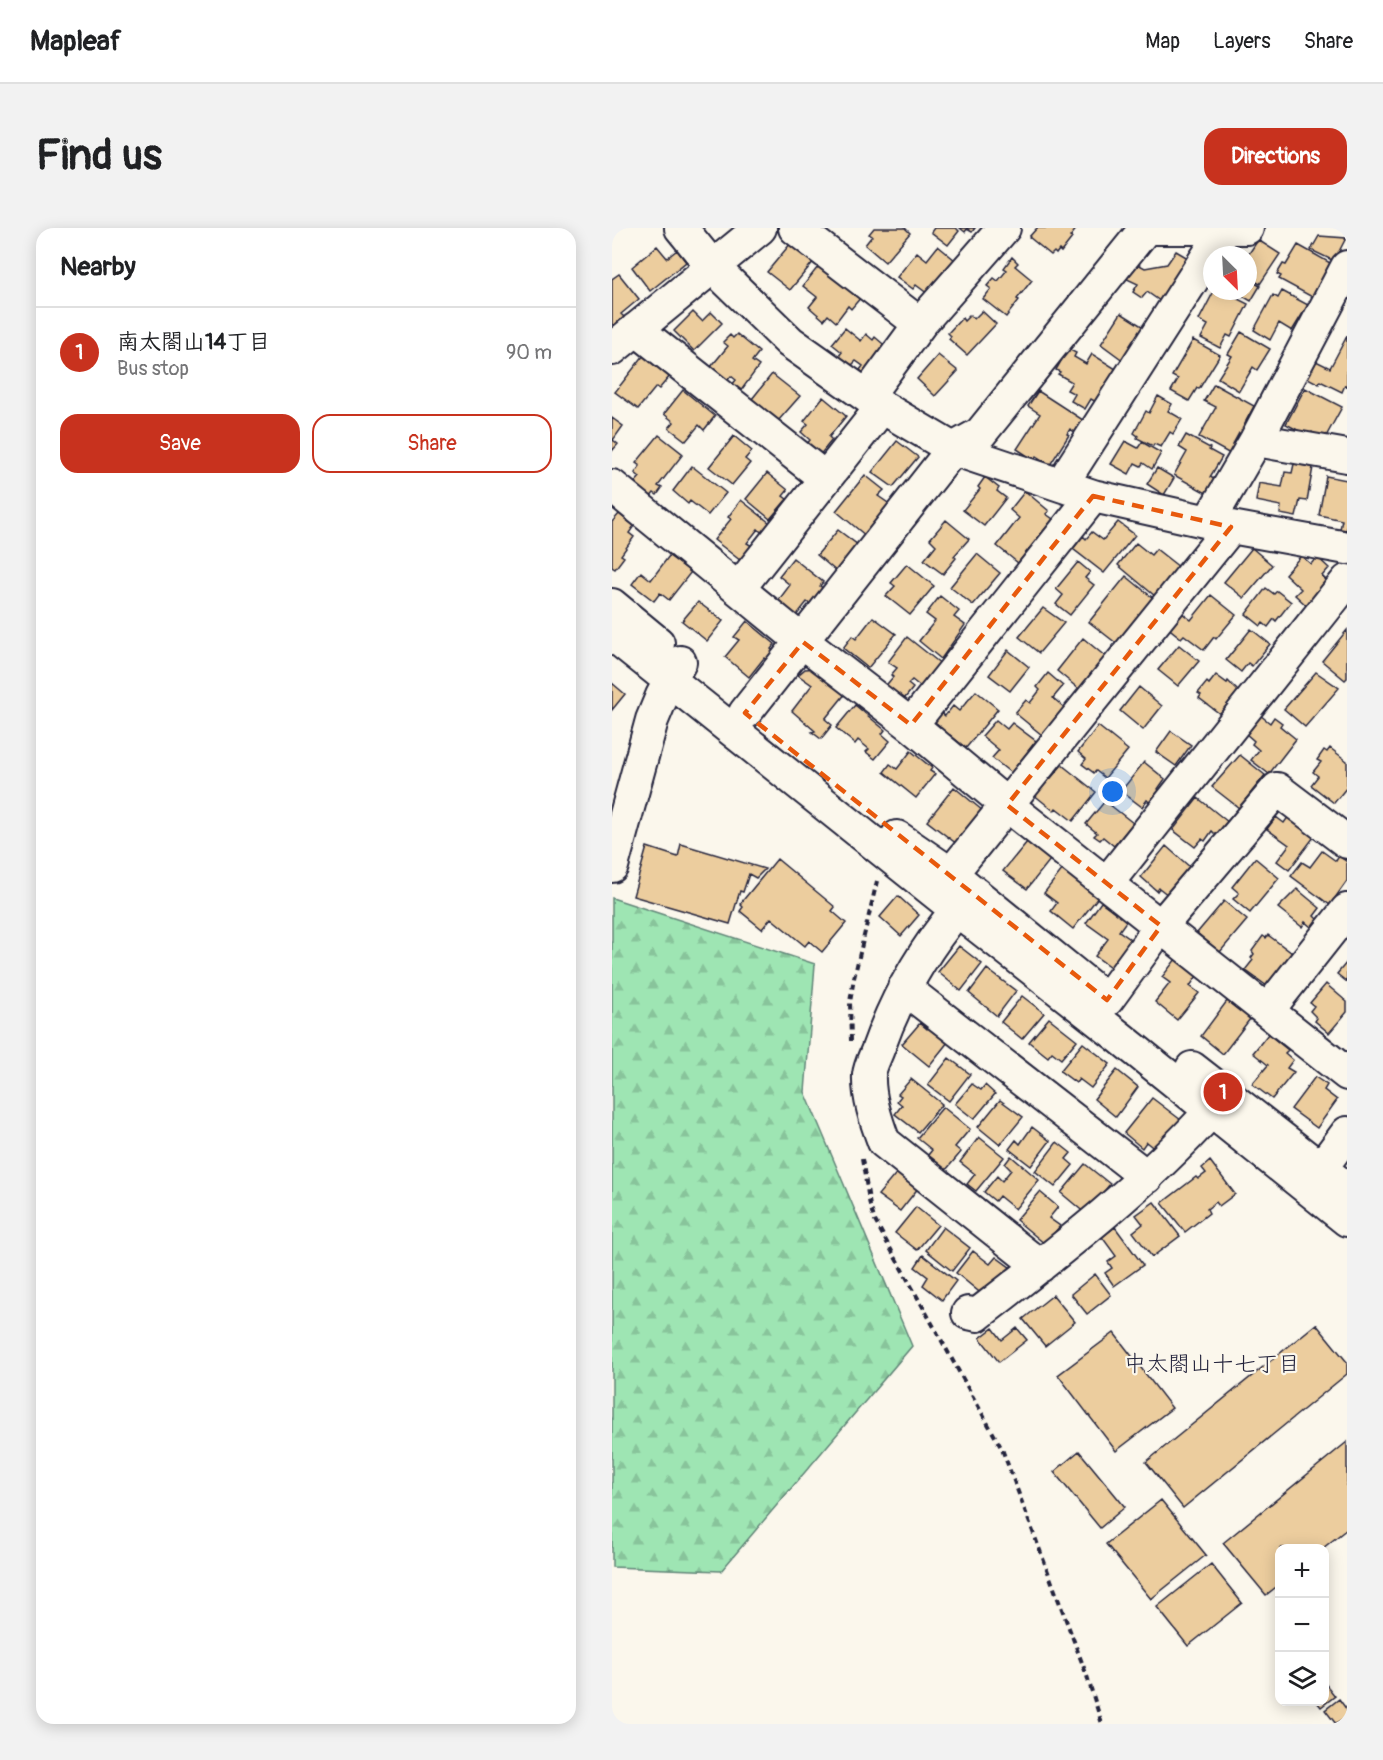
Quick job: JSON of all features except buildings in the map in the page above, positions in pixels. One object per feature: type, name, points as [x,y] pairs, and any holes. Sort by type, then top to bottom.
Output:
[{"type":"street","points":[[681,228],[712,266],[790,342],[874,401],[953,449],[1093,496],[1220,524],[1347,548]]},
{"type":"street","points":[[612,349],[760,228]]},
{"type":"street","points":[[795,228],[920,324]]},
{"type":"street","points":[[739,588],[825,478],[920,324],[1004,228]]},
{"type":"street","points":[[745,713],[953,449],[980,434],[1146,228]]},
{"type":"street","points":[[1152,228],[1236,229]]},
{"type":"street","points":[[1061,485],[1236,229]]},
{"type":"street","points":[[951,874],[1007,805],[1220,524],[1256,440],[1347,267]]},
{"type":"street","points":[[636,329],[825,478]]},
{"type":"street","points":[[1256,440],[1347,456]]},
{"type":"street","points":[[612,486],[803,642],[911,725],[1007,805],[1347,1074]]},
{"type":"street","points":[[911,725],[1093,496]]},
{"type":"street","points":[[1107,883],[1347,581]]},
{"type":"street","points":[[612,605],[675,670],[886,852],[1347,1220]]},
{"type":"street","points":[[612,634],[745,713],[892,834],[951,874],[1347,1189]]},
{"type":"street","points":[[612,866],[652,720],[675,670]]},
{"type":"street","points":[[1107,1000],[1161,926],[1277,789],[1347,843]]},
{"type":"street","points":[[957,910],[904,988],[887,1022],[869,1074],[875,1117],[884,1142],[1040,1266]]},
{"type":"street","points":[[1268,1010],[1347,910]]},
{"type":"street","points":[[904,988],[1147,1177]]},
{"type":"street","points":[[968,1313],[977,1315],[1040,1266],[1147,1177],[1211,1111]]},
{"type":"street","points":[[1321,1168],[1347,1133]]},
{"type":"path","points":[[851,1050],[850,1002],[854,978],[886,852]]},
{"type":"path","points":[[862,1155],[870,1206],[875,1221],[1002,1449],[1087,1676],[1102,1724]]},
{"type":"highlighted area","points":[[1093,496],[1231,527],[1007,805],[1161,926],[1107,1000],[745,713],[803,642],[911,725]]},
{"type":"green space","points":[[612,898],[815,964],[805,1092],[912,1346],[721,1571],[612,1567]]},
{"type":"place","name":"南太閤山14丁目","points":[[1223,1092]]},
{"type":"district","name":"中太閤山十七丁目","points":[[1212,1364]]}]
